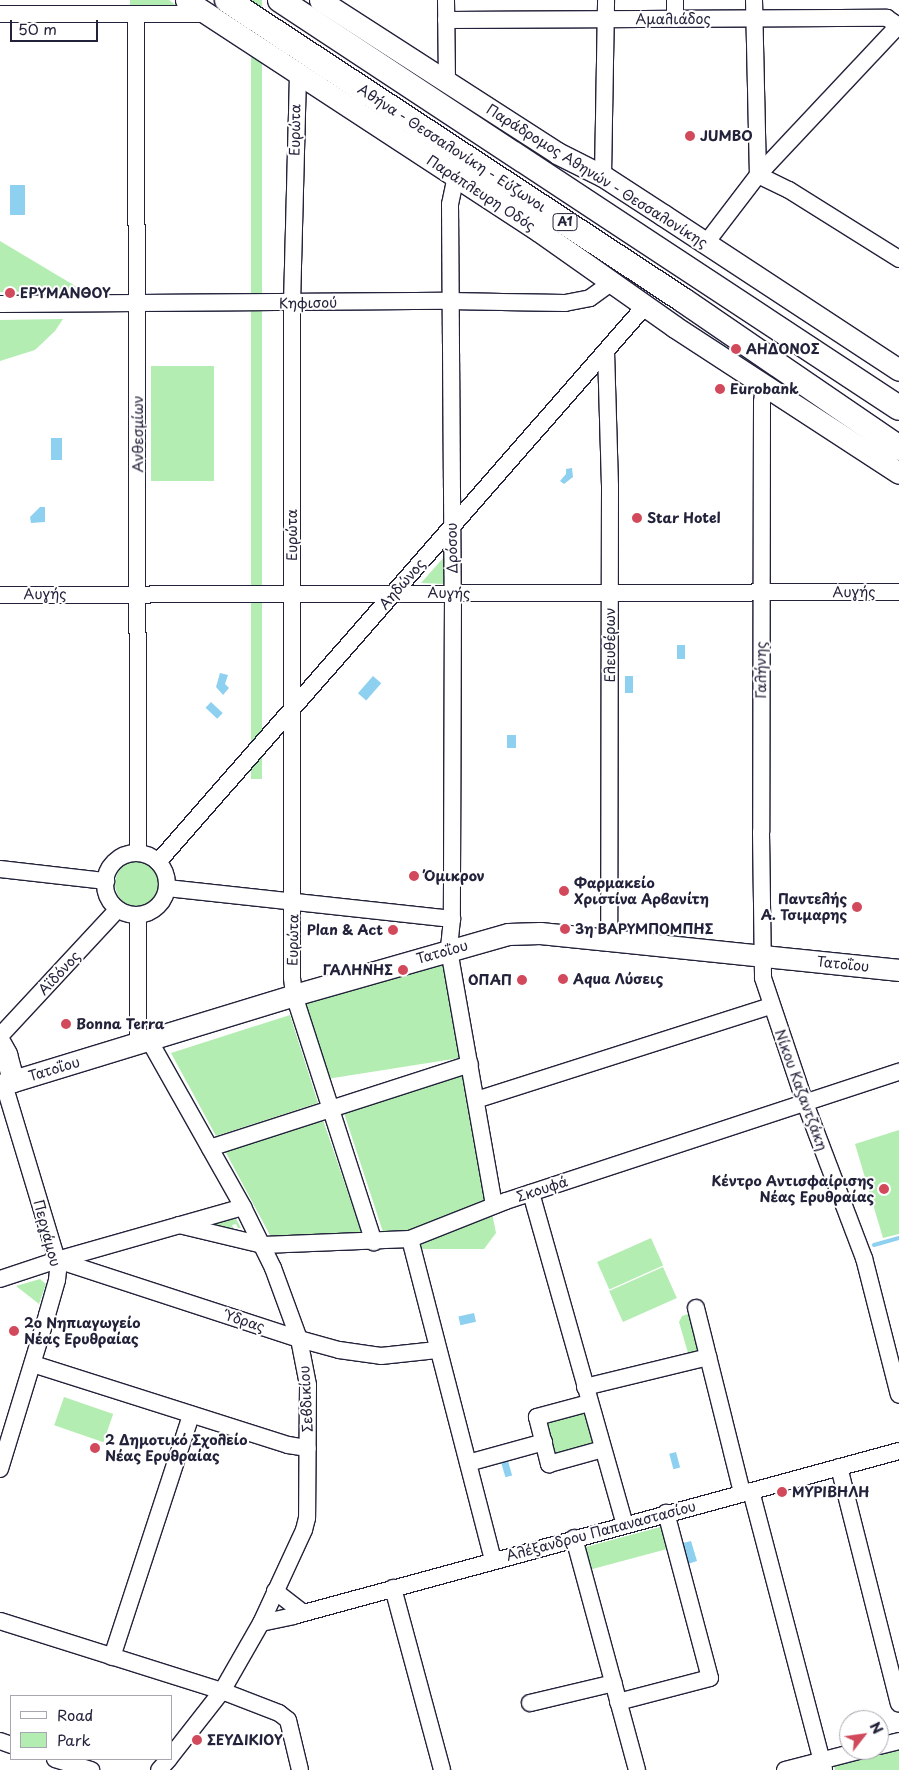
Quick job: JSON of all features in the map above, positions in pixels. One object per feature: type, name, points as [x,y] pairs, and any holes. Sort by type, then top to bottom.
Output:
[{"type":"highway","name":"Αθήνα - Θεσσαλονίκη - Εύζωνοι","points":[[227,0],[684,300],[899,448]]},
{"type":"highway","name":"Αθήνα - Θεσσαλονίκη - Εύζωνοι","points":[[280,0],[899,408]]},
{"type":"main road","name":"Παράπλευρη Οδός","points":[[186,0],[539,231],[645,306],[899,473]]},
{"type":"main road","name":"Παράδρομος Αθηνών - Θεσσαλονίκης","points":[[320,0],[557,153],[603,176],[899,370]]},
{"type":"main road","name":"Τατοΐου","points":[[6,1083],[294,995],[508,934],[520,933],[609,940],[899,970]]},
{"type":"main road","points":[[0,1042],[6,1054],[6,1083]]},
{"type":"street","points":[[446,0],[447,83]]},
{"type":"street","points":[[603,176],[606,0]]},
{"type":"street","points":[[675,0],[675,19]]},
{"type":"street","points":[[754,0],[758,175]]},
{"type":"street","points":[[0,14],[207,14]]},
{"type":"street","name":"Ανθεσμίων","points":[[136,15],[138,853]]},
{"type":"street","name":"Αμαλιάδος","points":[[446,20],[887,18],[898,25]]},
{"type":"street","points":[[706,243],[758,175],[898,25]]},
{"type":"street","name":"Ευρώτα","points":[[298,74],[292,304],[294,995],[374,1242]]},
{"type":"street","points":[[758,175],[789,190],[899,258]]},
{"type":"street","name":"Δρόσου","points":[[456,176],[450,204],[449,301],[453,593],[452,919],[449,950],[494,1205]]},
{"type":"street","name":"Κηφισού","points":[[0,304],[578,302],[595,295],[611,283]]},
{"type":"street","name":"Αηδώνος","points":[[158,862],[645,306]]},
{"type":"street","name":"Ελευθέρων","points":[[606,351],[610,593],[609,940]]},
{"type":"street","name":"Γαλήνης","points":[[762,956],[762,402],[764,384]]},
{"type":"street","name":"Αυγής","points":[[0,595],[395,592],[899,592]]},
{"type":"street","points":[[138,853],[145,854],[158,862],[164,870],[167,888],[164,898],[158,907],[148,913],[138,915],[118,909],[110,901],[106,891],[106,881],[109,870],[116,860],[126,855],[138,853]]},
{"type":"street","points":[[0,869],[106,881]]},
{"type":"street","points":[[167,888],[294,900],[452,919]]},
{"type":"street","name":"Αϊδόνος","points":[[0,1036],[118,909]]},
{"type":"street","points":[[138,915],[144,1042]]},
{"type":"street","name":"Νίκου Καζαντζάκη","points":[[762,956],[763,978],[771,1006],[805,1103],[864,1258],[899,1395]]},
{"type":"street","points":[[476,1100],[771,1006]]},
{"type":"street","name":"Σεβδικίου","points":[[144,1042],[210,1148],[263,1245],[282,1287],[299,1339],[308,1385],[307,1518],[304,1530],[261,1623],[222,1691],[172,1754]]},
{"type":"street","points":[[210,1148],[470,1064]]},
{"type":"street","name":"Σκουφά","points":[[179,1225],[263,1245],[410,1240],[494,1205],[531,1192],[899,1072]]},
{"type":"street","name":"Περγάμου","points":[[0,1469],[57,1280],[57,1260],[6,1083]]},
{"type":"street","points":[[531,1192],[589,1403],[625,1524]]},
{"type":"street","name":"Σκουφά","points":[[0,1279],[57,1260],[243,1207]]},
{"type":"street","points":[[410,1240],[493,1560]]},
{"type":"street","name":"Ύδρας","points":[[57,1260],[299,1339],[339,1350],[382,1356],[437,1350]]},
{"type":"street","points":[[696,1308],[708,1357],[823,1765]]},
{"type":"street","points":[[585,1387],[708,1357]]},
{"type":"street","points":[[33,1364],[288,1446],[308,1448]]},
{"type":"street","points":[[589,1403],[537,1417],[549,1464],[603,1449]]},
{"type":"street","points":[[112,1657],[191,1415]]},
{"type":"street","points":[[468,1463],[544,1442]]},
{"type":"street","name":"Αλέξανδρου Παπαναστασίου","points":[[261,1623],[899,1451]]},
{"type":"street","points":[[839,1467],[899,1704]]},
{"type":"street","points":[[618,1702],[710,1678],[666,1514]]},
{"type":"street","points":[[574,1538],[637,1770]]},
{"type":"street","points":[[393,1588],[442,1770]]},
{"type":"street","points":[[275,1591],[303,1613]]},
{"type":"street","points":[[0,1621],[222,1691],[284,1716],[290,1727],[300,1770]]},
{"type":"street","points":[[530,1703],[614,1683]]},
{"type":"street","points":[[785,1770],[823,1765],[839,1759]]},
{"type":"street","points":[[58,1760],[91,1770]]},
{"type":"street","name":"Σεβδικίου","points":[[160,1770],[168,1760]]},
{"type":"green space","points":[[130,0],[169,0],[177,6],[130,6]]},
{"type":"green space","points":[[251,0],[262,0],[262,779],[251,779]]},
{"type":"green space","points":[[0,241],[77,287],[77,291],[0,292]]},
{"type":"green space","points":[[63,319],[55,331],[35,350],[0,361],[0,320]]},
{"type":"green space","points":[[151,366],[214,366],[214,481],[151,481]]},
{"type":"green space","points":[[444,557],[444,584],[421,583]]},
{"type":"green space","points":[[138,861],[151,865],[157,871],[161,884],[157,897],[151,903],[138,907],[125,903],[119,897],[115,884],[119,871],[125,865]]},
{"type":"green space","points":[[446,962],[461,1058],[319,1080],[304,985]]},
{"type":"green space","points":[[290,1015],[318,1103],[216,1136],[171,1053]]},
{"type":"green space","points":[[465,1074],[487,1201],[409,1234],[384,1235],[344,1113]]},
{"type":"green space","points":[[323,1120],[362,1234],[271,1237],[225,1151]]},
{"type":"green space","name":"Κέντρο Αντισφαίρισης Νέας Ερυθραίας","points":[[899,1130],[899,1234],[883,1238],[855,1144]]},
{"type":"green space","points":[[492,1213],[496,1233],[484,1249],[418,1249],[418,1246]]},
{"type":"green space","points":[[235,1217],[241,1228],[238,1228],[236,1224],[232,1225],[234,1230],[211,1225]]},
{"type":"green space","points":[[651,1238],[663,1265],[609,1289],[597,1262]]},
{"type":"green space","points":[[663,1267],[677,1298],[623,1322],[609,1291]]},
{"type":"green space","points":[[40,1279],[46,1284],[39,1304],[16,1286]]},
{"type":"green space","points":[[691,1313],[702,1353],[692,1357],[688,1353],[679,1322],[682,1316]]},
{"type":"green space","points":[[64,1397],[113,1414],[103,1442],[54,1425]]},
{"type":"green space","points":[[585,1407],[596,1446],[552,1459],[541,1420]]},
{"type":"green space","points":[[664,1526],[670,1548],[589,1570],[583,1548]]},
{"type":"green space","points":[[899,1746],[899,1770],[835,1770],[833,1762],[841,1760],[889,1760],[889,1748]]},
{"type":"water","points":[[10,185],[25,185],[25,215],[10,215]]},
{"type":"water","points":[[51,438],[62,438],[62,460],[51,460]]},
{"type":"water","points":[[572,468],[573,477],[564,484],[560,481],[566,474],[566,469]]},
{"type":"water","points":[[40,507],[45,507],[45,522],[31,523],[30,517]]},
{"type":"water","points":[[677,645],[685,645],[685,659],[677,659]]},
{"type":"water","points":[[220,673],[228,675],[225,684],[229,688],[223,695],[216,687]]},
{"type":"water","points":[[373,676],[381,683],[366,701],[358,693]]},
{"type":"water","points":[[625,676],[633,676],[633,693],[625,693]]},
{"type":"water","points":[[211,702],[223,713],[217,719],[206,708]]},
{"type":"water","points":[[507,735],[516,735],[516,748],[507,748]]},
{"type":"water","points":[[474,1313],[476,1322],[460,1325],[458,1317]]},
{"type":"water","points":[[676,1452],[680,1467],[673,1469],[669,1454]]},
{"type":"water","points":[[508,1461],[512,1475],[505,1477],[501,1463]]},
{"type":"water","points":[[691,1541],[697,1561],[688,1564],[683,1543]]},
{"type":"waterway","points":[[874,1245],[899,1238]]},
{"type":"place","name":"JUMBO","points":[[690,136]]},
{"type":"place","name":"ΕΡΥΜΑΝΘΟΥ","points":[[10,293]]},
{"type":"place","name":"ΑΗΔΟΝΟΣ","points":[[736,349]]},
{"type":"place","name":"Eurobank","points":[[720,389]]},
{"type":"place","name":"Star Hotel","points":[[637,518]]},
{"type":"place","name":"Όμικρον","points":[[414,876]]},
{"type":"place","name":"Φαρμακείο Χριστίνα Αρβανίτη","points":[[564,891]]},
{"type":"place","name":"Παντελής Α. Τσιμαρης","points":[[857,907]]},
{"type":"place","name":"3η ΒΑΡΥΜΠΟΜΠΗΣ","points":[[565,929]]},
{"type":"place","name":"Plan & Act","points":[[393,930]]},
{"type":"place","name":"ΓΑΛΗΝΗΣ","points":[[403,970]]},
{"type":"place","name":"Aqua Λύσεις","points":[[563,979]]},
{"type":"place","name":"ΟΠΑΠ","points":[[522,980]]},
{"type":"place","name":"Bonna Terra","points":[[66,1024]]},
{"type":"place","name":"Κέντρο Αντισφαίρισης Νέας Ερυθραίας","points":[[884,1189]]},
{"type":"place","name":"2ο Νηπιαγωγείο Νέας Ερυθραίας","points":[[14,1331]]},
{"type":"place","name":"2 Δημοτικό Σχολείο Νέας Ερυθραίας","points":[[95,1448]]},
{"type":"place","name":"ΜΥΡΙΒΗΛΗ","points":[[782,1492]]},
{"type":"place","name":"ΣΕΥΔΙΚΙΟΥ","points":[[197,1740]]}]
